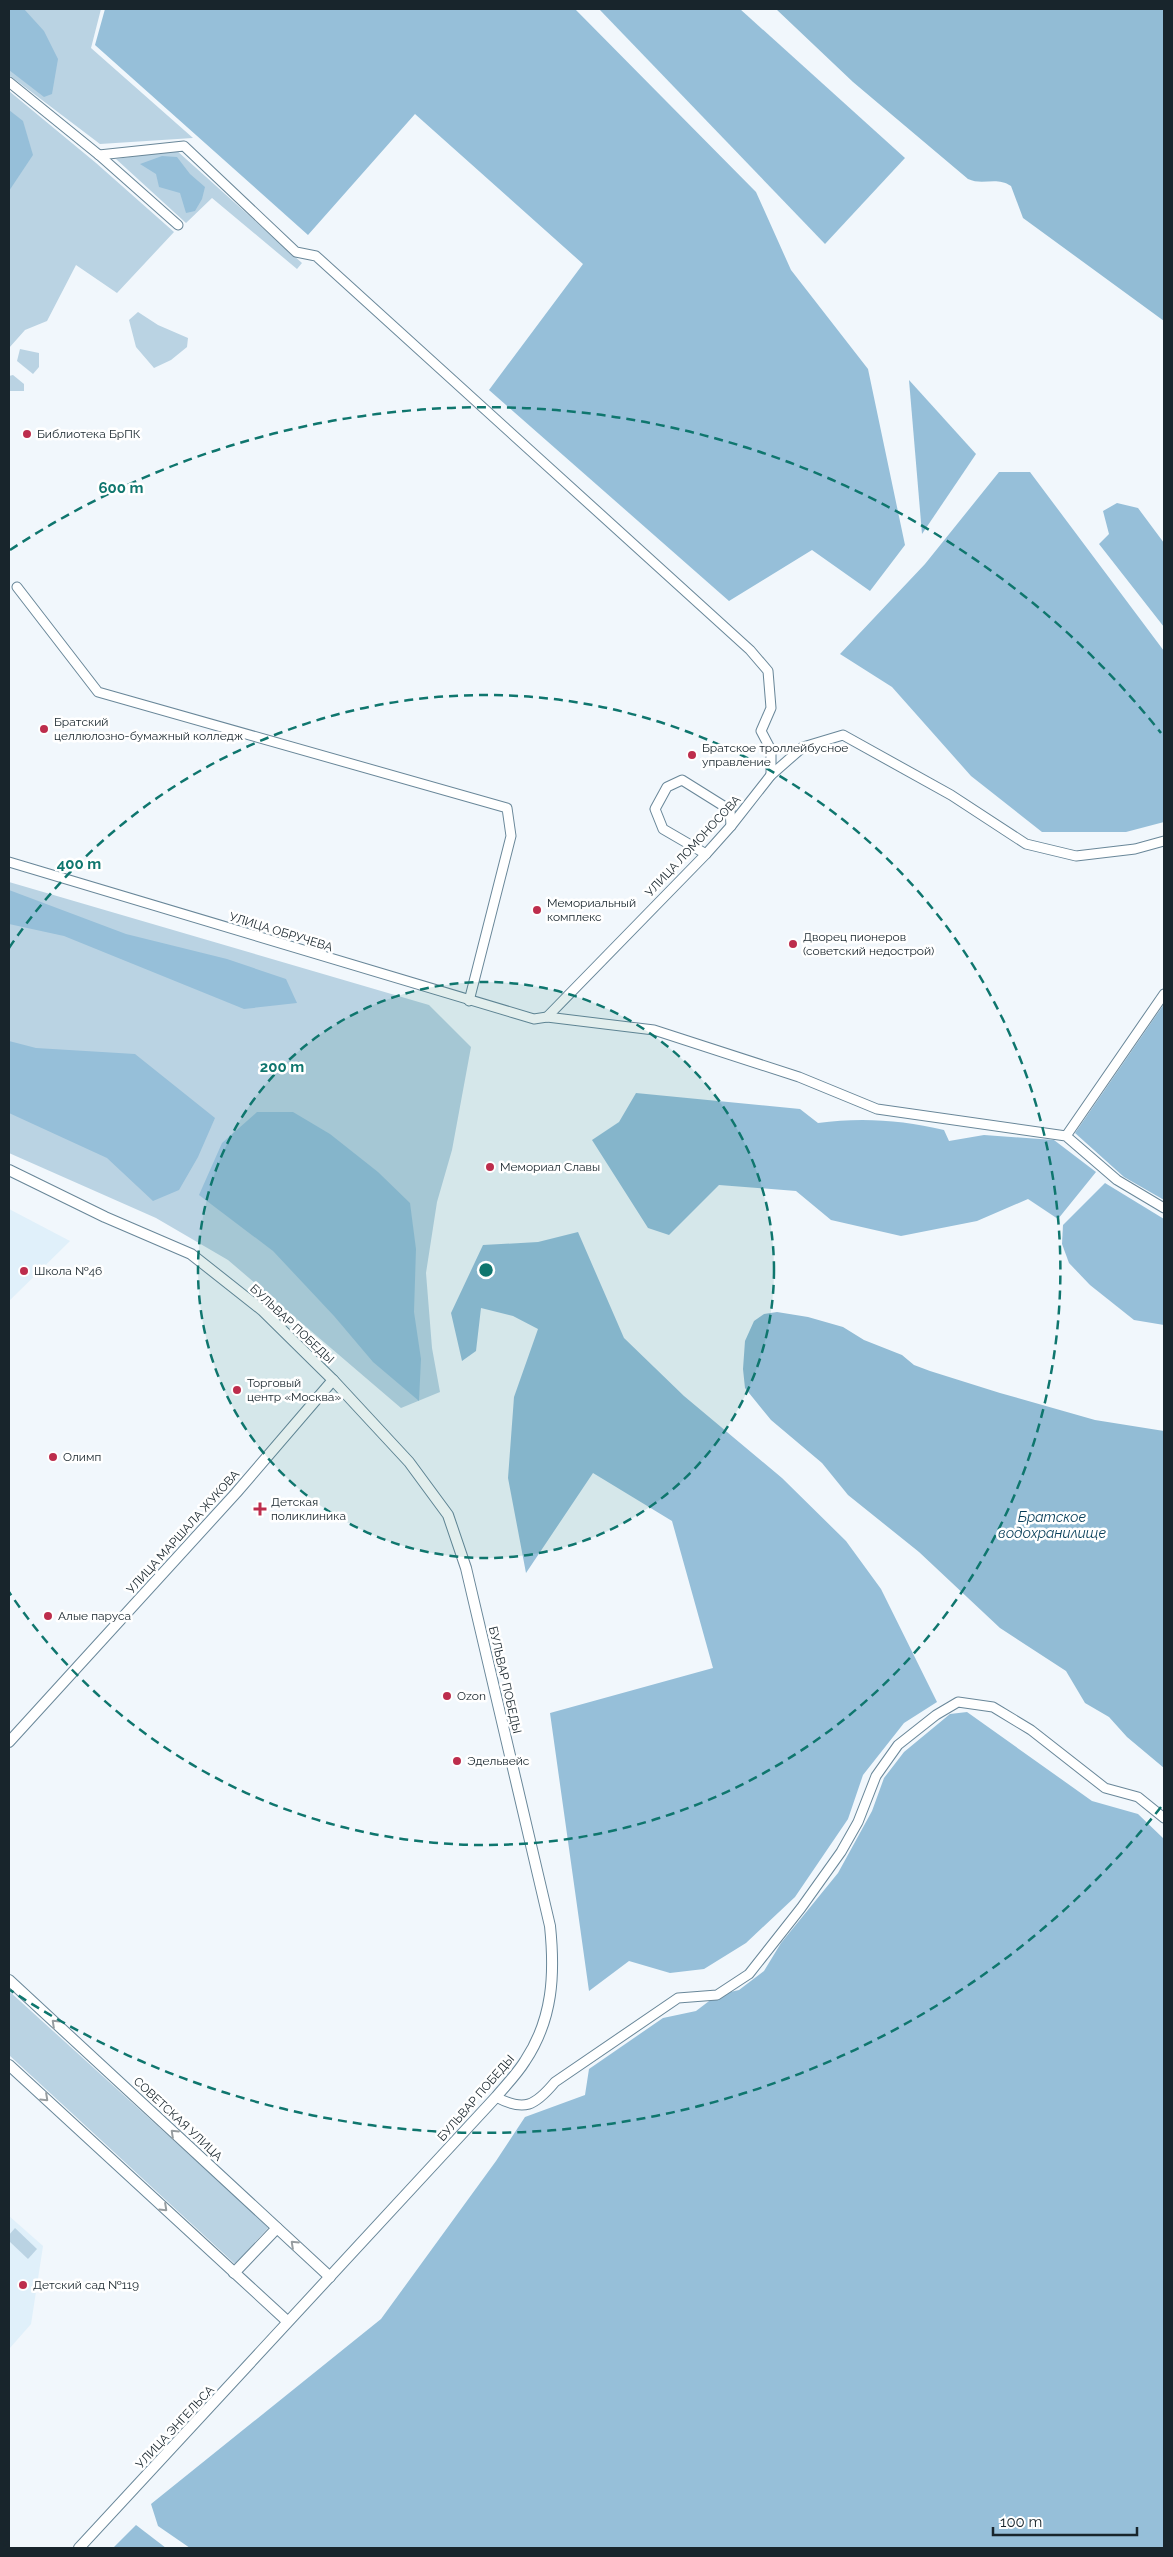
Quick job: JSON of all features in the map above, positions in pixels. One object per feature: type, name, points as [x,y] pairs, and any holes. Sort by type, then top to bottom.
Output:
[{"type":"street","points":[[9,82],[99,155],[178,225]]},
{"type":"street","points":[[99,155],[184,146],[296,252],[316,256],[750,650],[768,671],[771,708],[761,731],[772,750],[771,775]]},
{"type":"street","points":[[18,587],[98,692],[508,808],[511,836],[469,1001]]},
{"type":"street","name":"УЛИЦА ЛОМОНОСОВА","points":[[547,1017],[706,854],[731,826],[771,775],[803,747],[843,735],[951,795],[1026,844],[1076,856],[1135,849],[1164,841]]},
{"type":"street","points":[[706,854],[663,829],[655,809],[667,788],[682,780],[705,793],[730,810],[731,826]]},
{"type":"street","name":"УЛИЦА ОБРУЧЕВА","points":[[9,862],[534,1019],[547,1017],[654,1030],[799,1077],[877,1109],[1066,1136]]},
{"type":"street","points":[[1164,994],[1066,1136],[1117,1180],[1164,1208]]},
{"type":"street","name":"БУЛЬВАР ПОБЕДЫ","points":[[9,1170],[105,1217],[191,1254],[262,1310],[333,1380],[410,1462],[448,1515],[466,1568],[550,1926],[553,1970],[549,2009],[541,2031],[526,2060],[496,2097],[287,2321]]},
{"type":"street","name":"УЛИЦА МАРШАЛА ЖУКОВА","points":[[9,1742],[236,1493],[333,1380]]},
{"type":"street","points":[[496,2097],[513,2106],[523,2106],[543,2096],[555,2082],[678,1998],[717,1995],[749,1974],[802,1908],[841,1852],[858,1822],[876,1776],[898,1745],[936,1715],[958,1702],[993,1708],[1031,1730],[1105,1788],[1138,1797],[1164,1818]]},
{"type":"street","name":"СОВЕТСКАЯ УЛИЦА","points":[[9,1980],[330,2277]]},
{"type":"street","points":[[9,2065],[287,2321]]},
{"type":"street","points":[[234,2273],[277,2228]]},
{"type":"street","name":"УЛИЦА ЭНГЕЛЬСА","points":[[79,2548],[287,2321]]},
{"type":"shaded area","points":[[9,9],[101,9],[91,48],[193,138],[100,144],[9,75]]},
{"type":"shaded area","points":[[9,9],[24,9],[44,31],[58,59],[52,94],[44,97],[9,70]]},
{"type":"shaded area","points":[[105,9],[575,9],[756,192],[791,270],[868,369],[905,545],[870,591],[812,550],[729,601],[489,390],[583,264],[415,114],[308,235],[95,45]]},
{"type":"shaded area","points":[[599,9],[740,9],[905,158],[825,244]]},
{"type":"shaded area","points":[[9,91],[96,163],[174,232],[117,293],[76,265],[47,321],[25,330],[9,348]]},
{"type":"shaded area","points":[[9,110],[23,121],[33,155],[9,191]]},
{"type":"shaded area","points":[[176,150],[302,263],[297,269],[212,198],[186,223],[116,159]]},
{"type":"shaded area","points":[[162,156],[177,157],[190,174],[205,187],[202,199],[195,211],[186,213],[180,193],[159,187],[156,174],[140,164]]},
{"type":"shaded area","points":[[138,312],[158,325],[188,338],[187,347],[171,360],[154,368],[136,347],[129,320]]},
{"type":"shaded area","points":[[20,349],[39,353],[39,367],[33,374],[17,361]]},
{"type":"shaded area","points":[[13,375],[24,384],[24,391],[9,391],[9,376]]},
{"type":"shaded area","points":[[909,380],[976,454],[922,534]]},
{"type":"shaded area","points":[[999,472],[1030,472],[1164,651],[1164,822],[1126,832],[1042,832],[971,776],[892,687],[840,654],[925,564]]},
{"type":"shaded area","points":[[1117,503],[1138,508],[1164,543],[1164,627],[1099,544],[1109,534],[1103,511]]},
{"type":"shaded area","points":[[9,882],[429,1005],[471,1047],[452,1150],[437,1202],[426,1273],[432,1348],[440,1392],[401,1408],[228,1260],[156,1218],[9,1153]]},
{"type":"shaded area","points":[[9,890],[126,934],[227,959],[286,979],[297,1003],[244,1009],[64,936],[9,924]]},
{"type":"shaded area","points":[[1164,1004],[1164,1200],[1124,1177],[1075,1133]]},
{"type":"shaded area","points":[[9,1041],[36,1048],[135,1054],[215,1118],[198,1157],[179,1190],[153,1201],[107,1158],[9,1113]]},
{"type":"shaded area","points":[[636,1093],[800,1109],[818,1123],[881,1120],[913,1124],[944,1130],[949,1141],[984,1135],[1054,1140],[1096,1172],[1058,1219],[1028,1199],[977,1221],[901,1236],[831,1220],[796,1191],[719,1185],[669,1235],[648,1228],[592,1140],[619,1122]]},
{"type":"shaded area","points":[[257,1112],[293,1112],[330,1134],[378,1172],[410,1203],[416,1249],[414,1312],[421,1359],[419,1401],[373,1362],[334,1316],[273,1251],[199,1195],[222,1143]]},
{"type":"shaded area","points":[[1105,1183],[1164,1219],[1164,1325],[1134,1320],[1090,1285],[1069,1263],[1062,1244],[1063,1225]]},
{"type":"shaded area","name":"Школа №46","points":[[9,1209],[70,1241],[9,1301]]},
{"type":"shaded area","points":[[578,1232],[624,1338],[684,1396],[782,1478],[846,1541],[881,1589],[937,1702],[904,1723],[863,1775],[848,1819],[795,1897],[746,1943],[704,1969],[670,1973],[629,1961],[589,1991],[550,1713],[713,1668],[672,1521],[593,1473],[526,1573],[508,1478],[514,1397],[538,1329],[513,1316],[481,1308],[476,1351],[462,1361],[451,1313],[483,1245],[538,1242]]},
{"type":"shaded area","points":[[967,1712],[1092,1801],[1138,1814],[1164,1839],[1164,2548],[190,2548],[158,2526],[151,2504],[381,2319],[496,2161],[525,2117],[585,2095],[589,2069],[663,2018],[696,2011],[717,1995],[739,1990],[764,1971],[781,1943],[838,1873],[872,1811],[884,1778],[904,1752],[950,1714]]},
{"type":"shaded area","points":[[9,1991],[269,2227],[235,2264],[9,2055]]},
{"type":"shaded area","name":"Детский сад №119","points":[[9,2216],[43,2246],[31,2324],[9,2349]]},
{"type":"shaded area","points":[[15,2228],[37,2249],[28,2259],[9,2241],[9,2235]]},
{"type":"shaded area","points":[[136,2525],[166,2548],[113,2548]]},
{"type":"water","points":[[776,9],[1164,9],[1164,321],[1023,218],[1011,186],[995,181],[979,182],[968,179],[853,82]]},
{"type":"water","name":"Братское водохранилище","points":[[777,1312],[808,1317],[843,1327],[864,1340],[902,1355],[914,1365],[1000,1393],[1095,1420],[1164,1431],[1164,1768],[1127,1737],[1109,1717],[1085,1703],[1066,1671],[1000,1628],[919,1552],[848,1495],[822,1463],[771,1420],[745,1388],[743,1369],[745,1341],[754,1321],[764,1314]]},
{"type":"place","name":"Библиотека БрПК","points":[[27,434]]},
{"type":"place","name":"Братский целлюлозно-бумажный колледж","points":[[44,729]]},
{"type":"place","name":"Братское троллейбусное управление","points":[[692,755]]},
{"type":"place","name":"Мемориальный комплекс","points":[[537,910]]},
{"type":"place","name":"Дворец пионеров (советский недострой)","points":[[793,944]]},
{"type":"place","name":"Мемориал Славы","points":[[490,1167]]},
{"type":"place","name":"Школа №46","points":[[24,1271]]},
{"type":"place","name":"Торговый центр «Москва»","points":[[237,1390]]},
{"type":"place","name":"Олимп","points":[[53,1457]]},
{"type":"place","name":"Детская поликлиника","points":[[260,1509]]},
{"type":"place","name":"Алые паруса","points":[[48,1616]]},
{"type":"place","name":"Ozon","points":[[447,1696]]},
{"type":"place","name":"Эдельвейс","points":[[457,1761]]},
{"type":"place","name":"Детский сад №119","points":[[23,2285]]}]
